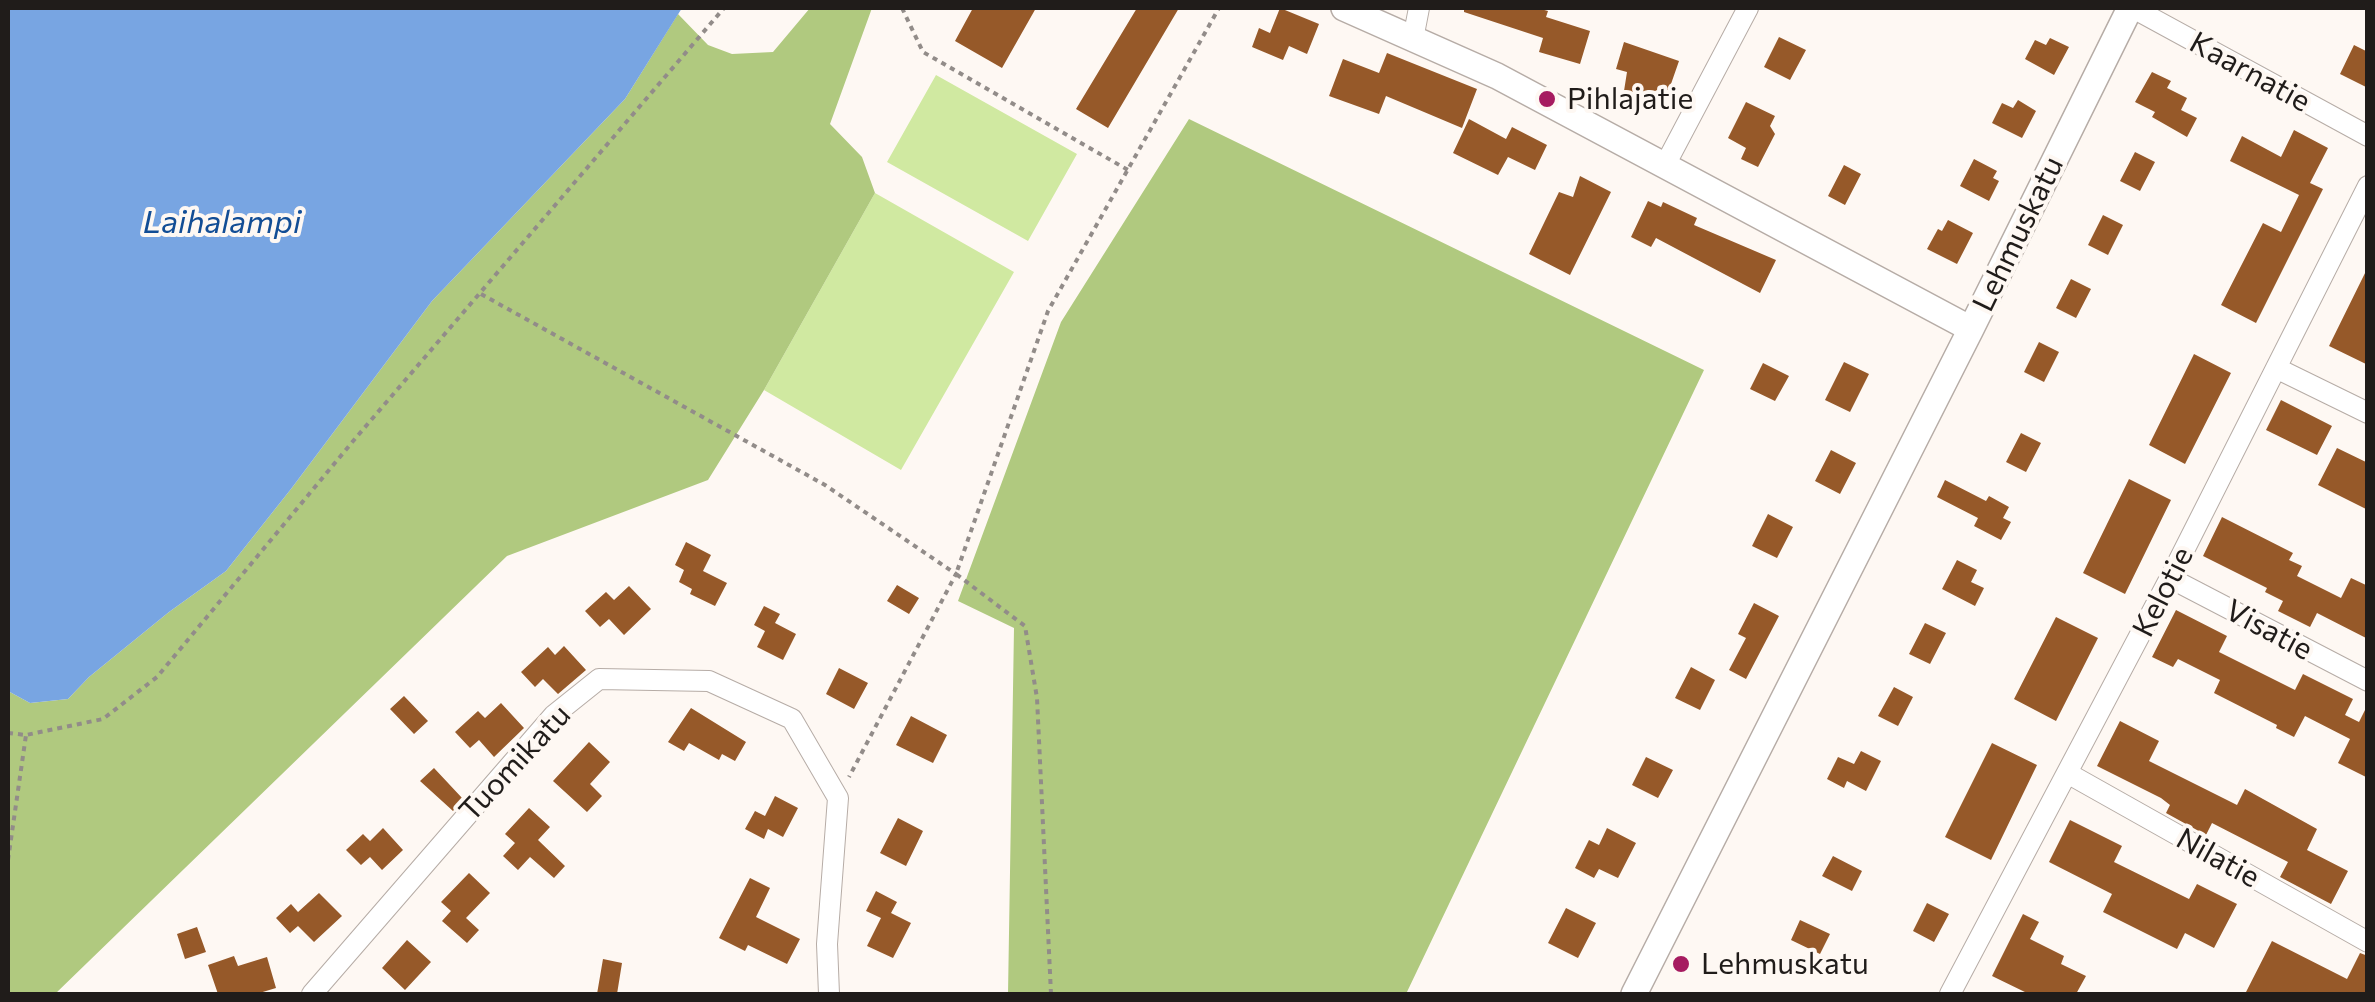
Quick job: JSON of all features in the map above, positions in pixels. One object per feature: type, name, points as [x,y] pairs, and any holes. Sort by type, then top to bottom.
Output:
[{"type":"street","points":[[1344,8],[1497,76],[1971,328]]},
{"type":"street","points":[[1413,39],[1419,8]]},
{"type":"street","points":[[1664,167],[1748,8]]},
{"type":"street","name":"Kaarnatie","points":[[2131,8],[2368,136]]},
{"type":"street","name":"Lehmuskatu","points":[[1634,994],[2131,8]]},
{"type":"street","name":"Kelotie","points":[[1955,993],[2368,186]]},
{"type":"street","points":[[2276,368],[2368,413]]},
{"type":"street","name":"Visatie","points":[[2170,578],[2368,681]]},
{"type":"street","name":"Tuomikatu","points":[[319,987],[554,715],[599,679],[710,681],[792,719],[838,798]]},
{"type":"street","name":"Nilatie","points":[[2069,774],[2368,942]]},
{"type":"street","points":[[829,994],[826,944],[838,798]]},
{"type":"street","points":[[319,987],[343,994]]},
{"type":"path","points":[[8,732],[26,735],[103,719],[157,677],[724,8]]},
{"type":"path","points":[[902,8],[922,52],[1128,170]]},
{"type":"path","points":[[838,798],[956,574],[1048,311],[1219,8]]},
{"type":"path","points":[[480,294],[824,484],[1025,626],[1037,698],[1051,994]]},
{"type":"path","points":[[8,860],[26,735]]},
{"type":"green space","points":[[810,8],[872,8],[830,124],[862,157],[875,193],[764,390],[708,480],[507,556],[55,994],[8,994],[8,691],[30,703],[68,699],[169,612],[226,571],[432,301],[625,99],[678,14],[708,45],[732,54],[773,52]]},
{"type":"green space","points":[[936,75],[1077,154],[1028,241],[887,162]]},
{"type":"green space","points":[[1189,119],[1704,370],[1406,994],[1008,994],[1014,628],[958,601],[1061,322]]},
{"type":"green space","points":[[875,193],[1014,272],[901,470],[764,390]]},
{"type":"water","name":"Laihalampi","points":[[8,8],[682,8],[625,99],[432,301],[226,571],[169,612],[68,699],[30,703],[8,691]]},
{"type":"building","points":[[973,8],[1036,8],[1002,68],[955,41]]},
{"type":"building","points":[[1137,8],[1179,8],[1108,128],[1076,109]]},
{"type":"building","points":[[1280,8],[1319,24],[1307,54],[1289,46],[1283,60],[1252,47],[1259,28],[1270,33]]},
{"type":"building","points":[[1464,8],[1537,8],[1548,11],[1546,17],[1590,31],[1580,64],[1539,52],[1543,38],[1464,12]]},
{"type":"building","points":[[1779,37],[1806,50],[1790,80],[1764,67]]},
{"type":"building","points":[[2050,38],[2069,47],[2054,75],[2025,59],[2035,40],[2046,45]]},
{"type":"building","points":[[1624,42],[1679,61],[1664,104],[1624,91],[1627,72],[1616,69]]},
{"type":"building","points":[[2354,45],[2368,52],[2368,88],[2340,74]]},
{"type":"building","points":[[1387,53],[1477,89],[1462,128],[1386,96],[1379,114],[1329,96],[1343,59],[1379,73]]},
{"type":"building","points":[[2152,72],[2171,81],[2167,88],[2187,98],[2181,110],[2197,118],[2187,137],[2135,102]]},
{"type":"building","points":[[2018,100],[2036,111],[2022,138],[1992,123],[2002,103],[2013,108]]},
{"type":"building","points":[[1746,102],[1775,116],[1770,126],[1775,134],[1758,167],[1741,159],[1746,148],[1728,138]]},
{"type":"building","points":[[1469,119],[1506,139],[1512,127],[1547,145],[1535,170],[1508,157],[1498,175],[1453,153]]},
{"type":"building","points":[[2294,130],[2328,148],[2310,183],[2323,189],[2256,323],[2221,305],[2263,223],[2281,232],[2299,195],[2230,161],[2242,136],[2281,157]]},
{"type":"building","points":[[2135,152],[2155,162],[2140,191],[2120,181]]},
{"type":"building","points":[[1974,159],[1997,171],[1993,178],[1999,181],[1989,201],[1960,186]]},
{"type":"building","points":[[1844,165],[1861,174],[1845,205],[1828,196]]},
{"type":"building","points":[[1580,176],[1611,192],[1570,275],[1529,254],[1559,192],[1573,197]]},
{"type":"building","points":[[1648,201],[1661,207],[1663,202],[1697,218],[1694,225],[1776,260],[1760,293],[1656,238],[1651,247],[1631,237]]},
{"type":"building","points":[[2103,215],[2123,225],[2108,255],[2088,245]]},
{"type":"building","points":[[1948,220],[1973,233],[1957,264],[1927,249]]},
{"type":"building","points":[[2368,267],[2368,365],[2329,346]]},
{"type":"building","points":[[2071,279],[2091,289],[2076,318],[2056,308]]},
{"type":"building","points":[[2039,342],[2059,352],[2044,382],[2024,372]]},
{"type":"building","points":[[2194,354],[2231,373],[2185,464],[2149,445]]},
{"type":"building","points":[[1844,362],[1869,374],[1850,412],[1825,400]]},
{"type":"building","points":[[1763,363],[1789,376],[1775,401],[1750,389]]},
{"type":"building","points":[[2281,400],[2332,426],[2317,455],[2266,430]]},
{"type":"building","points":[[2021,433],[2041,443],[2026,472],[2006,462]]},
{"type":"building","points":[[2337,448],[2368,463],[2368,510],[2318,485]]},
{"type":"building","points":[[1831,450],[1856,463],[1840,494],[1815,481]]},
{"type":"building","points":[[2129,479],[2171,500],[2125,594],[2083,573]]},
{"type":"building","points":[[1945,480],[1986,501],[1989,496],[2009,507],[2003,518],[2011,522],[2001,540],[1974,526],[1978,518],[1937,497]]},
{"type":"building","points":[[1768,514],[1793,527],[1777,558],[1752,546]]},
{"type":"building","points":[[2222,517],[2293,553],[2289,560],[2302,566],[2297,576],[2341,598],[2351,578],[2368,586],[2368,639],[2317,613],[2310,627],[2278,611],[2283,601],[2265,592],[2267,588],[2203,556]]},
{"type":"building","points":[[686,542],[711,555],[703,571],[727,583],[715,606],[690,594],[692,589],[679,582],[684,570],[675,565]]},
{"type":"building","points":[[1957,560],[1977,570],[1971,582],[1984,588],[1975,606],[1942,589]]},
{"type":"building","points":[[897,585],[919,598],[909,614],[887,601]]},
{"type":"building","points":[[629,586],[651,609],[624,635],[609,619],[600,627],[585,611],[606,592],[614,600]]},
{"type":"building","points":[[1754,603],[1779,616],[1746,679],[1729,670],[1746,638],[1738,634]]},
{"type":"building","points":[[764,606],[780,614],[775,623],[796,634],[783,660],[757,647],[765,631],[754,625]]},
{"type":"building","points":[[2176,610],[2227,636],[2219,652],[2295,690],[2303,674],[2353,699],[2345,715],[2359,722],[2368,704],[2368,778],[2338,763],[2350,739],[2305,716],[2294,737],[2214,693],[2220,680],[2178,659],[2173,667],[2152,657]]},
{"type":"building","points":[[2056,617],[2098,638],[2056,721],[2014,699]]},
{"type":"building","points":[[1925,623],[1946,633],[1930,664],[1909,654]]},
{"type":"building","points":[[564,646],[586,670],[558,694],[543,679],[535,687],[521,672],[548,647],[555,655]]},
{"type":"building","points":[[1691,667],[1715,680],[1700,710],[1675,698]]},
{"type":"building","points":[[839,668],[868,683],[854,709],[826,694]]},
{"type":"building","points":[[1894,687],[1913,697],[1898,726],[1878,716]]},
{"type":"building","points":[[404,696],[428,721],[414,734],[390,709]]},
{"type":"building","points":[[501,703],[524,728],[494,757],[479,740],[470,748],[455,732],[478,711],[485,718]]},
{"type":"building","points":[[691,708],[746,742],[735,761],[722,754],[719,760],[689,743],[684,751],[668,742]]},
{"type":"building","points":[[911,716],[947,735],[933,763],[896,745]]},
{"type":"building","points":[[2120,721],[2159,741],[2149,761],[2237,805],[2245,789],[2317,829],[2307,850],[2348,871],[2331,904],[2280,877],[2288,862],[2212,823],[2206,835],[2166,813],[2170,805],[2161,798],[2097,766]]},
{"type":"building","points":[[589,742],[610,762],[590,784],[602,796],[587,812],[553,781]]},
{"type":"building","points":[[1992,743],[2037,765],[1991,860],[1945,837]]},
{"type":"building","points":[[1861,751],[1881,761],[1866,791],[1847,781],[1844,788],[1827,779],[1838,757],[1854,764]]},
{"type":"building","points":[[1646,757],[1673,770],[1658,798],[1632,785]]},
{"type":"building","points":[[434,768],[463,799],[453,811],[420,781]]},
{"type":"building","points":[[775,796],[798,808],[783,837],[768,829],[764,839],[745,829],[755,811],[765,816]]},
{"type":"building","points":[[529,808],[550,827],[538,840],[565,866],[554,878],[530,857],[518,870],[503,856],[515,843],[505,834]]},
{"type":"building","points":[[898,818],[923,831],[906,866],[880,853]]},
{"type":"building","points":[[2070,820],[2122,846],[2114,862],[2189,899],[2197,884],[2237,904],[2214,948],[2185,933],[2177,949],[2103,912],[2112,894],[2049,862]]},
{"type":"building","points":[[383,828],[403,850],[382,870],[370,857],[361,865],[346,850],[363,834],[370,841]]},
{"type":"building","points":[[1607,828],[1636,843],[1618,878],[1599,869],[1594,878],[1575,868],[1589,840],[1599,845]]},
{"type":"building","points":[[1833,856],[1862,871],[1852,891],[1822,876]]},
{"type":"building","points":[[469,873],[490,893],[466,918],[479,930],[467,943],[442,921],[451,911],[441,902]]},
{"type":"building","points":[[750,878],[770,888],[756,917],[800,939],[787,964],[748,945],[745,951],[719,938]]},
{"type":"building","points":[[876,891],[897,902],[891,913],[911,923],[893,958],[867,946],[881,918],[866,911]]},
{"type":"building","points":[[319,893],[342,916],[314,942],[298,926],[290,933],[276,918],[291,904],[298,912]]},
{"type":"building","points":[[1927,903],[1949,914],[1934,942],[1913,931]]},
{"type":"building","points":[[1566,908],[1596,923],[1578,958],[1548,943]]},
{"type":"building","points":[[2023,914],[2039,922],[2030,939],[2064,956],[2061,964],[2086,976],[2076,994],[2029,994],[1992,976]]},
{"type":"building","points":[[1800,920],[1830,934],[1820,954],[1791,940]]},
{"type":"building","points":[[197,927],[206,952],[185,959],[177,934]]},
{"type":"building","points":[[407,940],[431,962],[405,990],[382,968]]},
{"type":"building","points":[[2272,941],[2347,979],[2360,953],[2368,956],[2368,994],[2245,994]]},
{"type":"building","points":[[234,956],[238,966],[267,957],[276,988],[256,994],[218,994],[208,965]]},
{"type":"building","points":[[603,959],[622,963],[617,994],[597,994]]},
{"type":"place","name":"Pihlajatie","points":[[1547,99]]},
{"type":"place","name":"Lehmuskatu","points":[[1681,964]]}]
